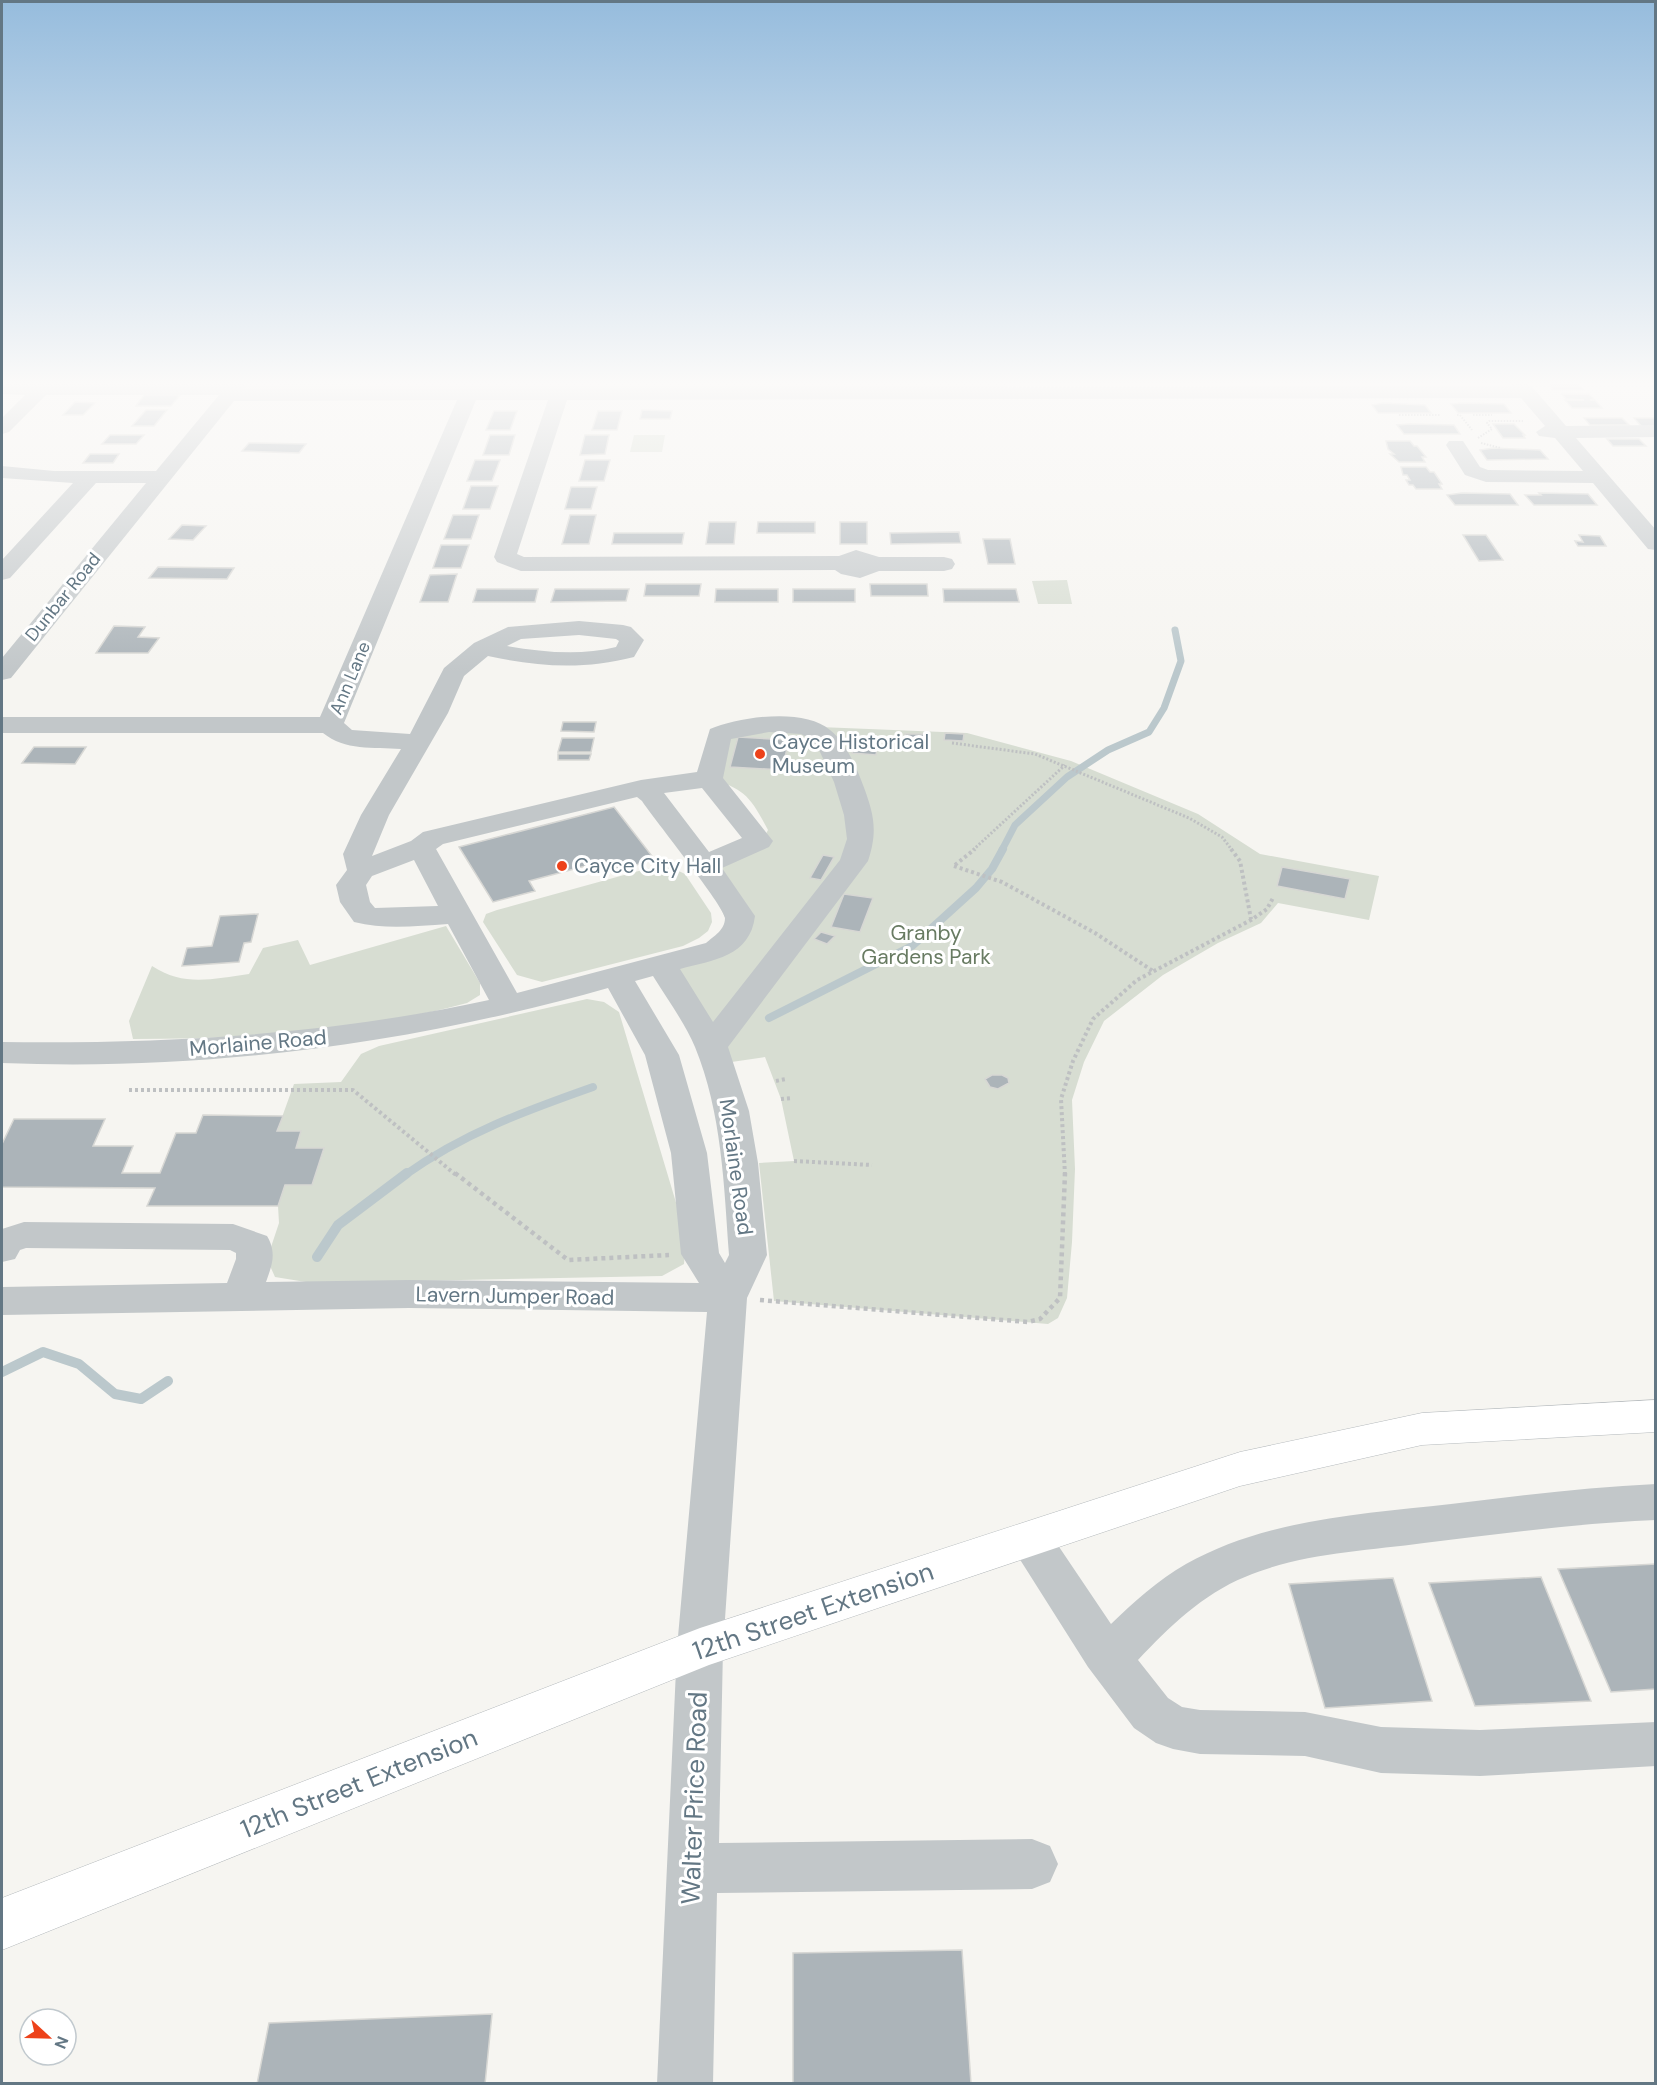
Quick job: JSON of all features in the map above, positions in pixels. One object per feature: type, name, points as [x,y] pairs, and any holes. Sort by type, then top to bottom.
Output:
[{"type":"main road","name":"12th Street Extension","points":[[2,1924],[700,1648],[1240,1469],[1422,1429],[1656,1416]]},
{"type":"street","points":[[2,573],[88,479]]},
{"type":"street","name":"Dunbar Road","points":[[2,673],[12,648],[159,479]]},
{"type":"street","name":"Ann Lane","points":[[2,725],[330,725],[428,479]]},
{"type":"street","points":[[531,479],[505,557],[521,564],[842,563],[844,568],[856,571],[866,570],[873,564],[944,564]]},
{"type":"street","points":[[1601,479],[1656,544]]},
{"type":"street","points":[[362,870],[357,854],[375,815],[435,713],[453,673],[483,648]]},
{"type":"street","points":[[330,725],[345,738],[418,742]]},
{"type":"street","points":[[709,779],[719,735],[730,729],[745,726],[795,726],[818,732],[829,742],[836,756],[854,800],[861,837],[854,861],[711,1046]]},
{"type":"street","points":[[457,914],[387,920],[365,915],[355,902],[351,885],[362,870],[422,848],[433,838],[640,788],[709,779]]},
{"type":"street","points":[[704,865],[759,842],[709,779]]},
{"type":"street","points":[[640,788],[652,795],[725,891],[740,916],[738,930],[717,950],[661,963]]},
{"type":"street","points":[[422,848],[507,1004]]},
{"type":"street","name":"Morlaine Road","points":[[2,1053],[134,1053],[285,1043],[402,1028],[507,1004],[661,963],[711,1046],[732,1111],[740,1163],[748,1255],[728,1298]]},
{"type":"street","points":[[616,975],[662,1055],[689,1153],[700,1254],[728,1298]]},
{"type":"street","points":[[2,1249],[7,1241],[24,1235],[233,1237],[254,1245],[255,1259],[241,1298]]},
{"type":"street","name":"Lavern Jumper Road","points":[[2,1301],[409,1294],[728,1298]]},
{"type":"street","name":"Walter Price Road","points":[[685,2084],[700,1648],[728,1298]]},
{"type":"street","points":[[1109,1658],[1165,1604],[1202,1577],[1266,1549],[1476,1519],[1656,1502]]},
{"type":"street","points":[[1029,1539],[1109,1658],[1151,1713],[1173,1727],[1200,1732],[1305,1734],[1381,1750],[1480,1753],[1656,1744]]},
{"type":"street","points":[[692,1868],[1032,1864]]},
{"type":"path","points":[[952,743],[1035,754],[1189,818],[1222,837],[1240,861],[1251,920]]},
{"type":"path","points":[[1065,765],[1015,810],[986,841],[954,866],[1002,882],[1095,933],[1153,971]]},
{"type":"path","points":[[728,1298],[1028,1322],[1040,1320],[1060,1298],[1065,1176],[1060,1099],[1073,1061],[1094,1019],[1137,980],[1251,920],[1267,909],[1273,898]]},
{"type":"path","points":[[776,1081],[786,1079]]},
{"type":"path","points":[[129,1090],[353,1090],[457,1175],[567,1260],[700,1254]]},
{"type":"path","points":[[781,1099],[792,1098]]},
{"type":"path","points":[[794,1161],[872,1165]]},
{"type":"green space","points":[[1067,580],[1072,604],[1038,604],[1032,581]]},
{"type":"green space","name":"Granby Gardens Park","points":[[795,726],[967,733],[1071,761],[1198,814],[1260,854],[1379,876],[1369,920],[1278,903],[1261,923],[1218,943],[1163,975],[1104,1021],[1084,1062],[1072,1100],[1075,1169],[1067,1298],[1058,1318],[1048,1324],[774,1301],[759,1163],[794,1161],[781,1099],[765,1057],[718,1064],[661,963],[711,946],[729,925],[704,875],[760,845],[768,830],[746,796],[731,786],[709,779],[719,735]]},
{"type":"green space","points":[[664,864],[685,874],[711,913],[712,922],[708,931],[683,946],[542,982],[517,975],[483,922],[486,914],[497,910]]},
{"type":"green space","points":[[446,926],[480,983],[480,995],[467,1003],[385,1021],[301,1032],[133,1039],[129,1021],[152,966],[175,977],[199,980],[223,978],[249,974],[263,948],[298,940],[310,965]]},
{"type":"green space","points":[[587,999],[604,1002],[619,1012],[686,1236],[684,1264],[662,1276],[312,1283],[275,1277],[267,1259],[279,1223],[278,1206],[285,1185],[312,1185],[324,1149],[296,1148],[301,1131],[277,1131],[294,1084],[341,1082],[361,1054],[379,1046]]},
{"type":"building","points":[[468,479],[493,479],[492,481],[467,481]]},
{"type":"building","points":[[579,479],[604,479],[604,481]]},
{"type":"building","points":[[1439,479],[1442,489],[1416,489],[1406,480]]},
{"type":"building","points":[[471,486],[498,486],[490,509],[463,509]]},
{"type":"building","points":[[571,487],[597,487],[591,509],[565,509]]},
{"type":"building","points":[[1539,493],[1588,494],[1597,505],[1534,505],[1525,495],[1541,495]]},
{"type":"building","points":[[1510,494],[1518,505],[1455,505],[1447,495]]},
{"type":"building","points":[[453,515],[479,515],[471,539],[444,539]]},
{"type":"building","points":[[570,515],[596,515],[589,544],[562,544]]},
{"type":"building","points":[[709,522],[736,522],[734,544],[706,544]]},
{"type":"building","points":[[758,522],[815,522],[815,533],[757,533]]},
{"type":"building","points":[[840,522],[867,522],[867,544],[840,544]]},
{"type":"building","points":[[182,525],[206,526],[193,540],[169,539]]},
{"type":"building","points":[[959,532],[961,543],[891,544],[890,533]]},
{"type":"building","points":[[614,533],[684,533],[682,544],[612,544]]},
{"type":"building","points":[[1463,535],[1486,535],[1503,560],[1479,561]]},
{"type":"building","points":[[1579,535],[1600,536],[1606,546],[1578,546],[1575,541],[1583,542]]},
{"type":"building","points":[[983,539],[1010,539],[1015,564],[988,564]]},
{"type":"building","points":[[441,545],[469,545],[461,568],[433,568]]},
{"type":"building","points":[[158,567],[234,568],[227,579],[149,578]]},
{"type":"building","points":[[457,574],[448,602],[420,602],[430,575]]},
{"type":"building","points":[[646,584],[701,584],[699,596],[644,596]]},
{"type":"building","points":[[870,584],[927,584],[928,596],[871,596]]},
{"type":"building","points":[[477,589],[538,589],[535,602],[473,602]]},
{"type":"building","points":[[555,589],[629,589],[626,601],[551,602]]},
{"type":"building","points":[[716,589],[778,589],[778,602],[715,602]]},
{"type":"building","points":[[793,589],[855,589],[855,602],[793,602]]},
{"type":"building","points":[[943,589],[1016,589],[1019,602],[944,602]]},
{"type":"building","points":[[114,626],[145,627],[138,637],[159,638],[148,653],[96,653]]},
{"type":"building","points":[[563,722],[596,722],[594,732],[561,731]]},
{"type":"building","points":[[945,733],[964,734],[963,741],[944,740]]},
{"type":"building","points":[[905,734],[926,734],[926,740],[906,740]]},
{"type":"building","name":"Cayce Historical Museum","points":[[738,737],[789,740],[782,770],[730,767]]},
{"type":"building","points":[[562,738],[594,738],[591,752],[558,752]]},
{"type":"building","points":[[855,742],[878,744],[876,755],[852,753]]},
{"type":"building","points":[[34,747],[86,747],[75,764],[22,763]]},
{"type":"building","points":[[558,754],[591,754],[589,760],[558,760]]},
{"type":"building","points":[[614,807],[655,860],[613,871],[604,861],[529,881],[535,891],[493,902],[459,847]]},
{"type":"building","points":[[823,855],[834,857],[821,880],[810,878]]},
{"type":"building","points":[[1282,867],[1350,879],[1345,899],[1277,886]]},
{"type":"building","points":[[844,894],[873,898],[860,932],[831,927]]},
{"type":"building","points":[[258,914],[251,942],[244,943],[239,962],[182,966],[187,948],[212,946],[220,916]]},
{"type":"building","points":[[821,932],[835,936],[827,944],[814,939]]},
{"type":"building","points":[[992,1075],[1002,1075],[1008,1078],[1009,1083],[998,1089],[990,1087],[985,1079]]},
{"type":"building","points":[[203,1115],[283,1116],[277,1131],[301,1131],[296,1148],[324,1148],[312,1185],[285,1185],[278,1206],[147,1206],[155,1188],[2,1187],[2,1144],[14,1119],[105,1119],[93,1146],[133,1146],[122,1173],[160,1173],[176,1133],[196,1133]]},
{"type":"building","points":[[1656,1564],[1656,1689],[1611,1692],[1558,1569]]},
{"type":"building","points":[[1541,1577],[1591,1701],[1475,1706],[1429,1583]]},
{"type":"building","points":[[1393,1578],[1432,1701],[1325,1708],[1289,1584]]},
{"type":"building","points":[[962,1950],[971,2084],[793,2084],[793,1953]]},
{"type":"building","points":[[492,2014],[485,2084],[257,2084],[269,2023]]},
{"type":"waterway","points":[[1002,850],[1015,825],[1067,777],[1108,750],[1149,732],[1164,708],[1181,661],[1175,630]]},
{"type":"waterway","points":[[769,1018],[912,946],[976,888],[992,869],[1003,849]]},
{"type":"waterway","points":[[405,1175],[472,1135],[519,1114],[593,1087]]},
{"type":"waterway","points":[[317,1257],[338,1225],[407,1173]]},
{"type":"waterway","points":[[2,1372],[43,1352],[79,1364],[115,1394],[141,1399],[168,1381]]},
{"type":"place","name":"Cayce Historical Museum","points":[[760,754]]},
{"type":"place","name":"Cayce City Hall","points":[[562,866]]}]
